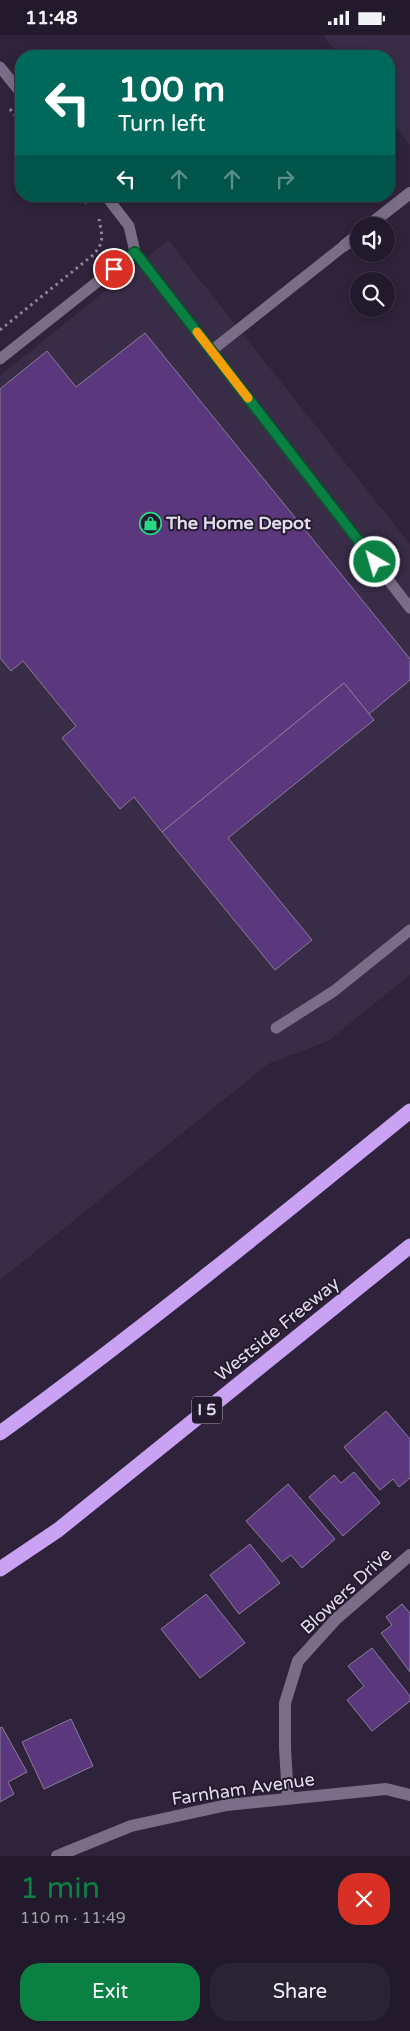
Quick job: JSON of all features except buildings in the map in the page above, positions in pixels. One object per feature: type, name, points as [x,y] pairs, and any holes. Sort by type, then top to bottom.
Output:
[{"type":"highway","points":[[0,1433],[86,1370],[211,1273],[410,1111]]},
{"type":"highway","name":"Westside Freeway","points":[[0,1569],[58,1530],[410,1246]]},
{"type":"street","points":[[379,217],[410,193]]},
{"type":"street","points":[[345,245],[350,241]]},
{"type":"street","name":"Blowers Drive","points":[[288,1798],[285,1703],[298,1661],[336,1619],[410,1555]]},
{"type":"street","name":"Farnham Avenue","points":[[56,1856],[131,1826],[227,1805],[386,1789],[410,1795]]},
{"type":"lane","points":[[0,67],[15,86]]},
{"type":"lane","points":[[111,202],[130,226],[135,252],[410,608]]},
{"type":"lane","points":[[211,351],[345,245]]},
{"type":"lane","points":[[0,359],[135,252]]},
{"type":"lane","points":[[276,1027],[334,991],[410,930]]},
{"type":"path","points":[[86,202],[93,211]]},
{"type":"path","points":[[0,330],[93,255],[101,246],[102,235],[99,218]]},
{"type":"shaded area","points":[[323,35],[410,35],[410,145],[395,126],[395,50],[335,50]]},
{"type":"shaded area","points":[[168,240],[410,544],[410,975],[328,1041],[268,1064],[0,1280],[0,376]]},
{"type":"slow traffic","points":[[197,332],[248,398]]},
{"type":"place","name":"The Home Depot","points":[[150,523]]},
{"type":"route","points":[[114,269],[135,252],[375,562]]}]
